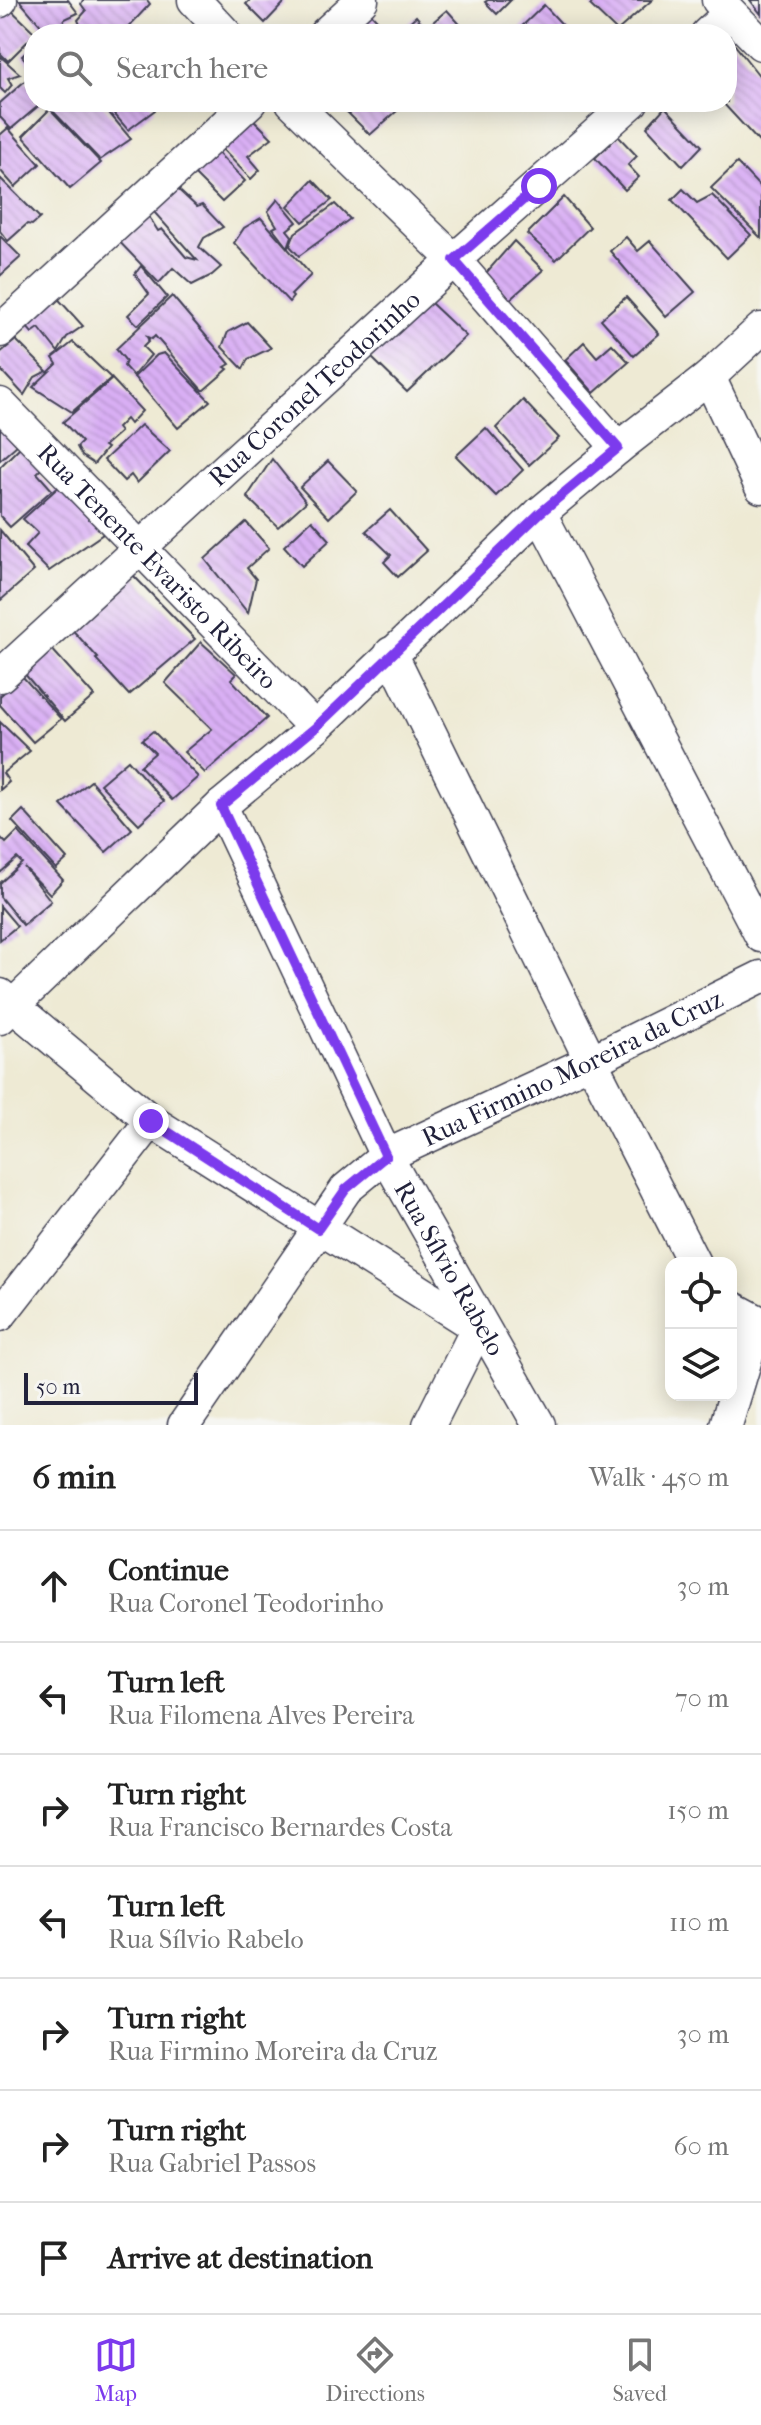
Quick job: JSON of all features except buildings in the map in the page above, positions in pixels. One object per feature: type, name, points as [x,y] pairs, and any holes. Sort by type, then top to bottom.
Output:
[{"type":"street","points":[[194,0],[217,24]]},
{"type":"street","points":[[336,24],[362,0]]},
{"type":"street","points":[[737,28],[761,44]]},
{"type":"street","points":[[0,331],[239,112]]},
{"type":"street","points":[[302,112],[454,260],[618,448]]},
{"type":"street","name":"Rua Coronel Teodorinho","points":[[0,676],[454,260],[621,112]]},
{"type":"street","points":[[429,1425],[479,1325],[318,1229],[151,1121],[4,1007],[221,806],[315,728],[540,513],[709,377],[761,329]]},
{"type":"street","points":[[709,377],[761,487]]},
{"type":"street","name":"Rua Tenente Evaristo Ribeiro","points":[[0,404],[315,728]]},
{"type":"street","points":[[540,513],[761,936]]},
{"type":"street","points":[[391,653],[691,1257]]},
{"type":"street","name":"Rua Sílvio Rabelo","points":[[221,806],[386,1156],[479,1325],[539,1425]]},
{"type":"street","name":"Rua Firmino Moreira da Cruz","points":[[184,1425],[346,1189],[386,1156],[591,1061],[761,977]]},
{"type":"street","points":[[0,1315],[151,1121]]},
{"type":"street","points":[[726,1425],[750,1317]]},
{"type":"route","points":[[151,1121],[318,1229],[346,1189],[386,1156],[221,806],[315,728],[540,513],[618,448],[454,260],[539,186]]}]
